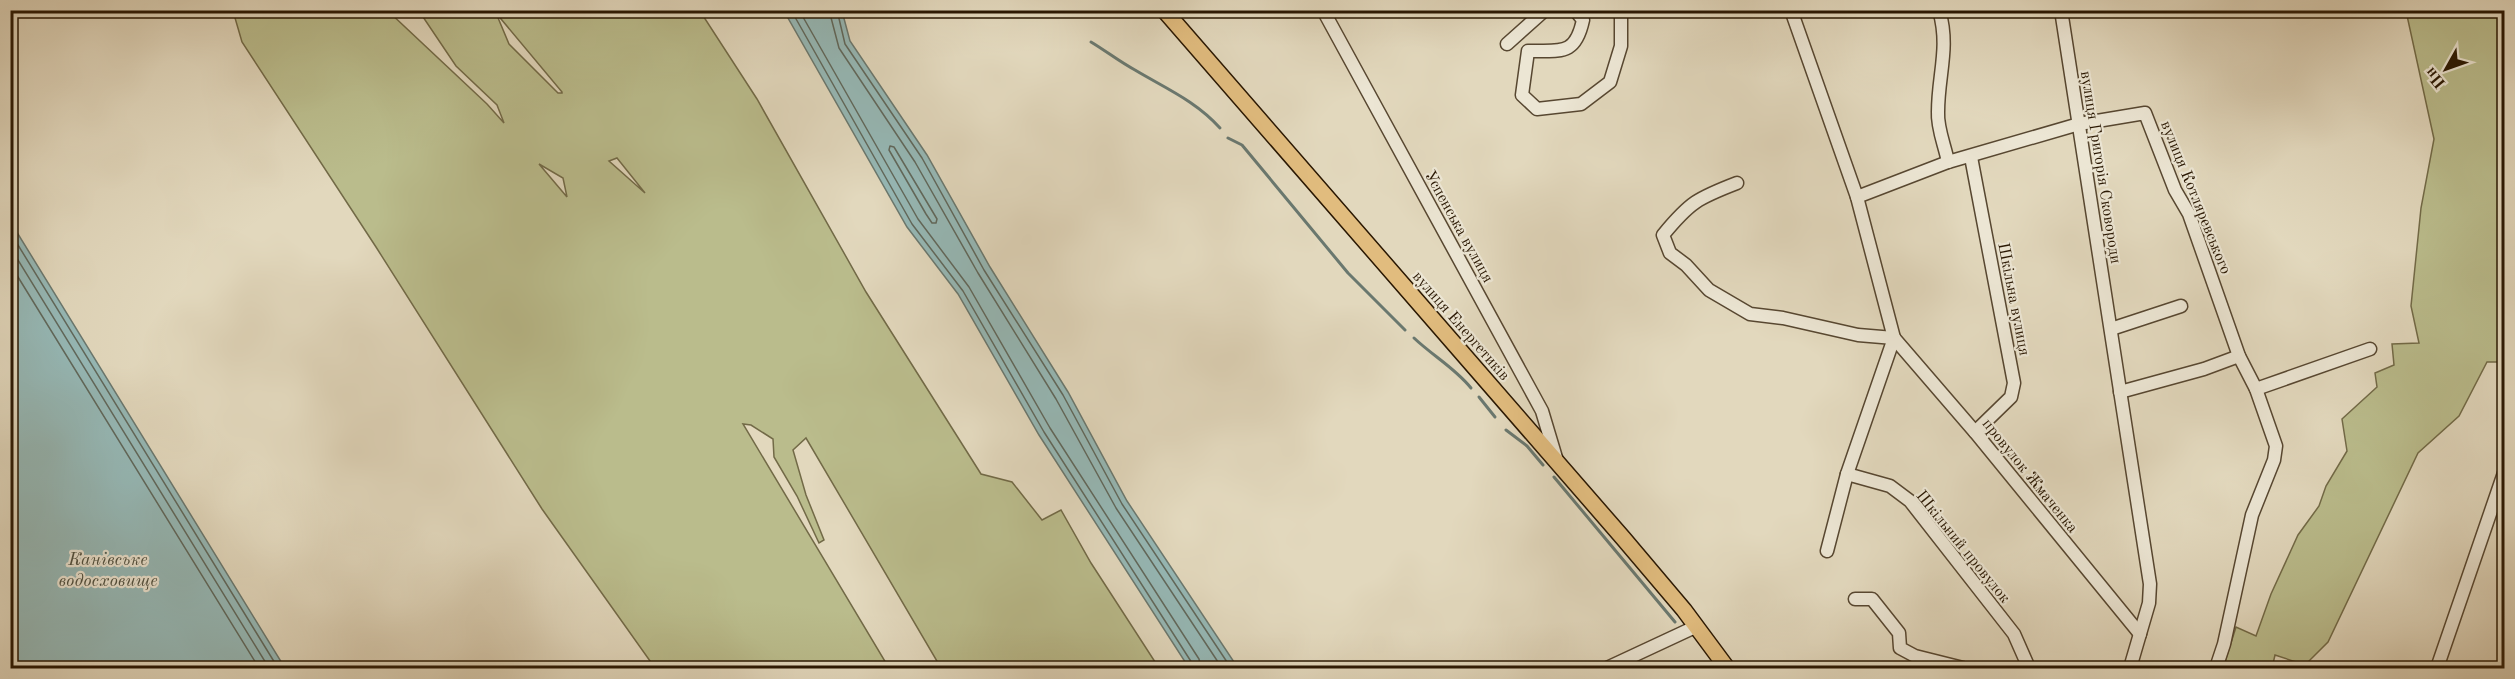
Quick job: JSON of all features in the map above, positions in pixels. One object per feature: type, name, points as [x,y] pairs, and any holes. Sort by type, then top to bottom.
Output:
[{"type":"main road","name":"вулиця Енергетиків","points":[[1164,10],[1631,547],[1727,669]]},
{"type":"street","name":"Успенська вулиця","points":[[1323,10],[1542,411],[1557,462]]},
{"type":"street","points":[[1507,44],[1545,10]]},
{"type":"street","points":[[1528,51],[1564,50],[1579,39],[1583,20],[1575,10]]},
{"type":"street","points":[[1527,27],[1528,51],[1522,95],[1537,109],[1581,104],[1610,82],[1622,46],[1621,10]]},
{"type":"street","points":[[1791,10],[1857,197],[1894,338],[1847,474],[1827,551]]},
{"type":"street","points":[[1939,10],[1945,30],[1946,46],[1940,77],[1937,115],[1948,162]]},
{"type":"street","name":"вулиця Григорія Сковороди","points":[[2061,10],[2150,584],[2149,603],[2130,669]]},
{"type":"street","name":"вулиця Котляревського","points":[[2079,124],[2145,113],[2175,190],[2189,214],[2239,356],[2256,389],[2276,446],[2274,460],[2252,515],[2224,644],[2216,669]]},
{"type":"street","points":[[1857,197],[1948,162],[2079,124]]},
{"type":"street","name":"Шкільна вулиця","points":[[1971,157],[2014,383],[2011,397],[1975,432]]},
{"type":"street","points":[[1737,183],[1700,197],[1683,210],[1663,235],[1670,253],[1709,290],[1750,314],[1783,318],[1858,335],[1894,338]]},
{"type":"street","points":[[2110,329],[2181,306]]},
{"type":"street","name":"провулок Жмаченка","points":[[1894,338],[1975,432],[2140,634]]},
{"type":"street","points":[[2256,389],[2370,349]]},
{"type":"street","points":[[2120,392],[2204,369],[2239,356]]},
{"type":"street","points":[[2437,669],[2505,473]]},
{"type":"street","name":"Шкільний провулок","points":[[1847,474],[1890,486],[1910,501],[2014,634],[2029,669]]},
{"type":"street","points":[[1855,599],[1872,599],[1899,633],[1900,648],[1915,656],[1963,669]]},
{"type":"street","points":[[1607,669],[1695,627]]},
{"type":"green space","points":[[233,11],[388,11],[487,104],[504,123],[497,105],[456,66],[419,11],[700,11],[757,99],[866,292],[981,474],[1012,482],[1042,520],[1061,510],[1091,563],[1159,668],[941,668],[806,438],[793,450],[806,495],[824,540],[819,543],[797,496],[774,457],[773,439],[751,425],[743,424],[889,668],[655,668],[542,509],[376,247],[242,42]],"holes":[[[496,13],[562,92],[562,93],[558,93],[509,44]],[[617,158],[645,193],[609,161]],[[539,164],[563,178],[567,197]]]},
{"type":"green space","points":[[2406,11],[2504,11],[2504,362],[2487,362],[2459,416],[2418,453],[2328,642],[2305,665],[2275,655],[2272,668],[2223,668],[2236,627],[2256,636],[2271,594],[2298,535],[2319,506],[2326,486],[2347,451],[2342,419],[2377,387],[2375,373],[2394,365],[2392,344],[2419,343],[2411,306],[2421,208],[2434,139]]},
{"type":"water","points":[[784,11],[842,11],[850,41],[927,155],[990,267],[1068,392],[1127,501],[1238,668],[1189,668],[1039,435],[958,294],[907,227]]},
{"type":"water","name":"Канівське водосховище","points":[[10,221],[285,668],[11,668]]},
{"type":"waterway","points":[[1091,42],[1201,110],[1220,128]]},
{"type":"waterway","points":[[1228,138],[1242,145],[1348,273],[1405,330]]},
{"type":"waterway","points":[[1414,338],[1458,374],[1471,388]]},
{"type":"waterway","points":[[1479,397],[1495,417]]},
{"type":"waterway","points":[[1506,430],[1527,446],[1543,465]]},
{"type":"waterway","points":[[1554,477],[1675,622]]}]
